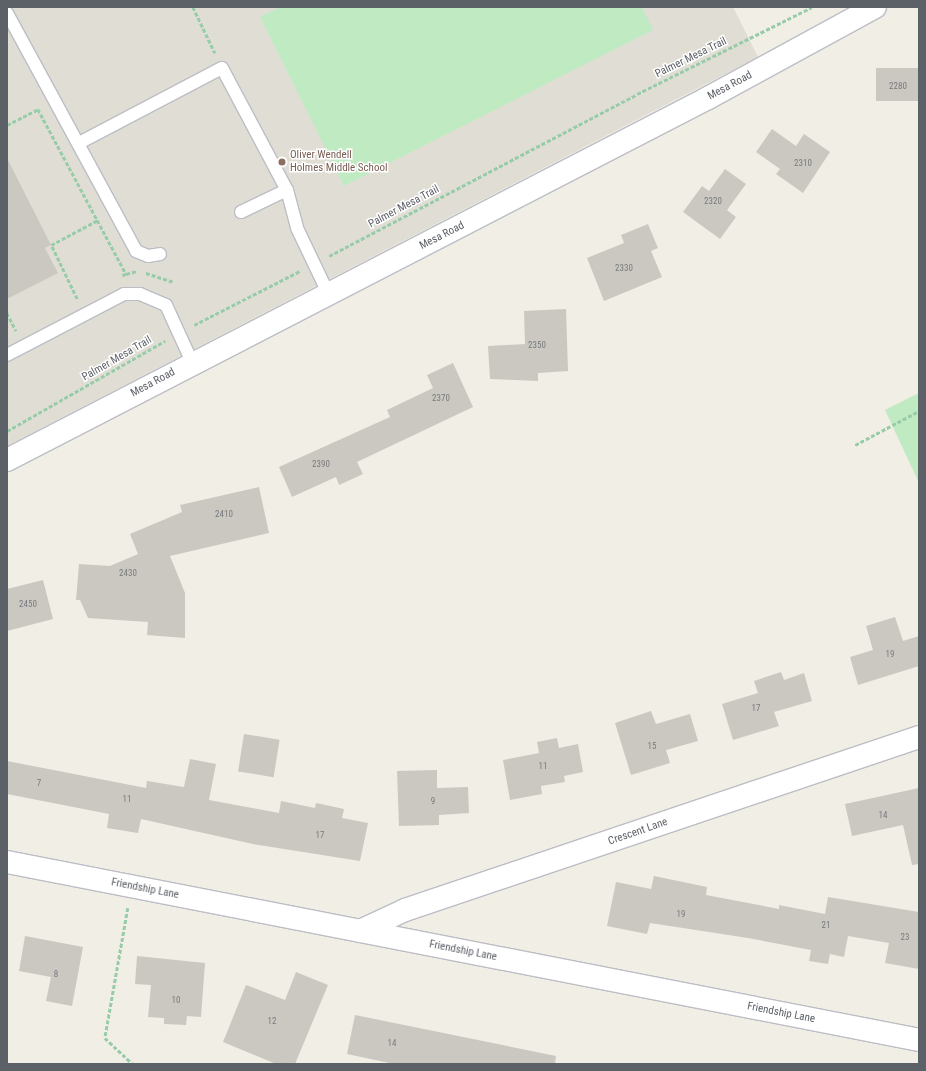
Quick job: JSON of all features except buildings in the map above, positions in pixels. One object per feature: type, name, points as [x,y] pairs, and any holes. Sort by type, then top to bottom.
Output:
[{"type":"street","name":"Mesa Road","points":[[7,460],[192,362],[329,295],[850,14],[874,7]]},
{"type":"street","name":"Crescent Lane","points":[[360,931],[405,910],[919,737]]},
{"type":"street","name":"Friendship Lane","points":[[7,862],[919,1040]]},
{"type":"lane","points":[[7,13],[79,143],[136,251],[148,256],[160,254]]},
{"type":"lane","points":[[79,143],[222,68],[287,190],[297,228],[329,295]]},
{"type":"lane","points":[[241,212],[287,190]]},
{"type":"lane","points":[[7,355],[124,294],[140,294],[166,305],[192,362]]},
{"type":"path","points":[[193,7],[222,68]]},
{"type":"path","name":"Palmer Mesa Trail","points":[[7,430],[180,333],[637,94],[812,7]]},
{"type":"path","points":[[7,125],[56,101]]},
{"type":"path","points":[[38,109],[126,274]]},
{"type":"path","points":[[77,299],[51,245],[115,212]]},
{"type":"path","points":[[119,278],[136,270],[174,282]]},
{"type":"path","points":[[70,303],[84,296]]},
{"type":"path","points":[[7,313],[16,331]]},
{"type":"path","points":[[11,333],[23,328]]},
{"type":"path","points":[[855,445],[919,411]]},
{"type":"path","points":[[129,886],[128,921],[106,1038],[133,1064]]},
{"type":"shaded area","name":"Oliver Wendell Holmes Middle School","points":[[7,7],[733,7],[758,57],[7,446]]},
{"type":"green space","points":[[280,7],[642,7],[653,30],[344,186],[260,17]]},
{"type":"green space","points":[[919,393],[919,483],[885,410]]},
{"type":"place","name":"Oliver Wendell Holmes Middle School","points":[[282,162]]}]
